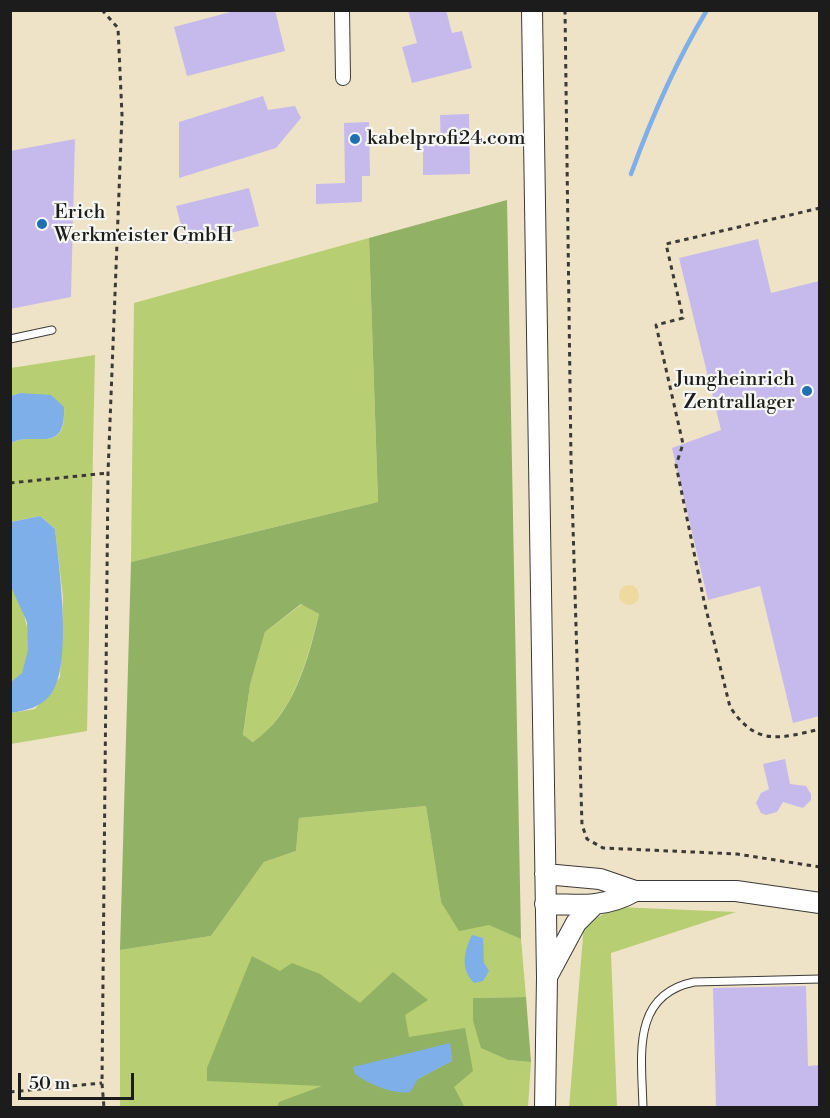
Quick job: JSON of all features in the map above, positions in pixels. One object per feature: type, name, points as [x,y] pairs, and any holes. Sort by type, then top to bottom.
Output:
[{"type":"main road","points":[[532,10],[547,977],[545,1107]]},
{"type":"main road","points":[[545,874],[600,879],[635,891],[736,891],[819,903]]},
{"type":"main road","points":[[545,904],[595,904],[617,901],[635,891]]},
{"type":"main road","points":[[547,977],[576,923],[595,904]]},
{"type":"street","points":[[342,10],[343,78]]},
{"type":"lane","points":[[10,339],[52,330]]},
{"type":"lane","points":[[643,1107],[643,1032],[648,1015],[656,1002],[666,993],[678,985],[694,982],[819,979]]},
{"type":"path","points":[[102,10],[118,28],[122,115],[108,473],[102,1083],[104,1107]]},
{"type":"path","points":[[565,10],[571,471],[582,825],[587,839],[603,848],[738,854],[819,867]]},
{"type":"path","points":[[819,208],[666,244],[683,318],[656,325],[683,444],[676,465],[704,602],[730,707],[740,722],[754,732],[770,738],[819,729]]},
{"type":"path","points":[[10,483],[108,473]]},
{"type":"path","points":[[10,1092],[102,1083]]},
{"type":"green space","points":[[507,200],[521,939],[489,925],[459,931],[441,902],[426,806],[299,818],[296,851],[264,862],[211,936],[120,950],[131,562],[378,502],[369,238]],"holes":[[[301,604],[319,614],[304,667],[289,701],[279,717],[253,742],[243,735],[250,685],[265,632]]]},
{"type":"green space","points":[[369,238],[378,502],[131,562],[134,303]]},
{"type":"green space","points":[[95,355],[87,731],[11,744],[11,713],[35,709],[60,677],[63,597],[55,529],[40,516],[11,522],[11,443],[54,437],[60,432],[64,407],[20,393],[11,396],[11,368]]},
{"type":"green space","points":[[11,587],[25,617],[29,653],[21,674],[11,682]]},
{"type":"green space","points":[[302,604],[319,614],[304,667],[289,701],[279,716],[254,742],[243,736],[250,685],[265,632]]},
{"type":"green space","points":[[426,806],[441,902],[521,939],[526,997],[473,998],[473,1020],[482,1048],[508,1060],[531,1062],[528,1107],[120,1108],[120,950],[211,936],[264,862],[296,851],[299,818]]},
{"type":"green space","points":[[618,907],[736,912],[611,953],[617,1107],[569,1108],[584,924]]},
{"type":"green space","points":[[252,956],[280,971],[292,963],[320,974],[360,1003],[393,972],[428,1000],[405,1015],[409,1037],[465,1028],[473,1071],[454,1087],[465,1108],[277,1107],[279,1102],[322,1086],[207,1081],[207,1068]],"holes":[[[450,1044],[452,1061],[418,1079]]]},
{"type":"green space","points":[[526,997],[531,1062],[508,1060],[481,1048],[473,1021],[473,998]]},
{"type":"sand","points":[[629,585],[636,588],[639,595],[636,602],[629,605],[622,602],[619,595],[622,588]]},
{"type":"water","points":[[20,393],[51,395],[64,407],[60,432],[46,439],[20,440],[11,443],[11,396]]},
{"type":"water","points":[[40,516],[55,529],[63,614],[61,661],[58,680],[47,699],[33,708],[11,713],[11,682],[22,673],[28,650],[27,622],[11,587],[11,522]]},
{"type":"water","points":[[472,935],[483,938],[484,963],[489,971],[483,981],[474,983],[465,966],[467,947]]},
{"type":"water","points":[[450,1043],[452,1061],[418,1079],[410,1092],[396,1092],[381,1088],[355,1074],[353,1067]]},
{"type":"building","points":[[238,10],[275,10],[285,51],[187,76],[174,27]]},
{"type":"building","points":[[408,10],[446,10],[452,33],[462,31],[472,68],[412,83],[402,47],[417,43]]},
{"type":"building","points":[[263,96],[268,110],[295,106],[301,118],[276,148],[179,178],[179,122]]},
{"type":"building","points":[[469,114],[470,174],[423,175],[423,145],[441,145],[440,115]]},
{"type":"building","points":[[369,122],[370,176],[362,176],[362,202],[316,204],[316,184],[345,183],[344,123]]},
{"type":"building","name":"Erich Werkmeister GmbH","points":[[75,139],[71,297],[10,309],[10,151]]},
{"type":"building","points":[[249,188],[259,226],[186,244],[176,206]]},
{"type":"building","points":[[758,239],[771,293],[819,281],[819,716],[793,723],[760,586],[708,600],[672,448],[721,430],[679,258]]},
{"type":"building","points":[[785,759],[790,784],[806,786],[811,794],[811,800],[803,808],[783,802],[777,812],[766,815],[761,813],[756,803],[761,793],[769,789],[763,764]]},
{"type":"building","points":[[806,986],[808,1066],[819,1065],[819,1107],[716,1107],[713,988]]},
{"type":"waterway","points":[[631,174],[665,90],[707,10]]},
{"type":"place","name":"kabelprofi24.com","points":[[355,139]]},
{"type":"place","name":"Erich Werkmeister GmbH","points":[[42,224]]},
{"type":"place","name":"Jungheinrich Zentrallager","points":[[807,391]]}]
